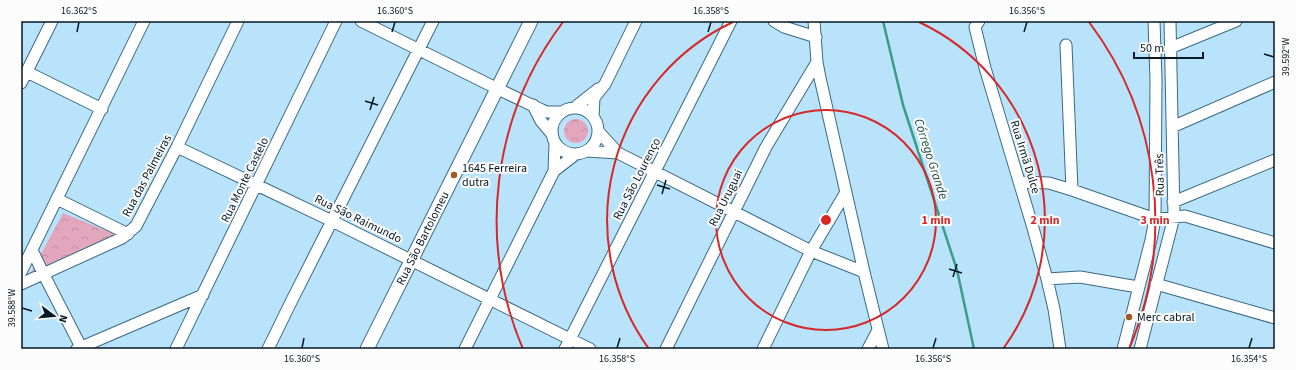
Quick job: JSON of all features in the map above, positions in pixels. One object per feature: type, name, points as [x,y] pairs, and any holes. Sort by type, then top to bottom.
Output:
[{"type":"street","points":[[21,83],[52,21]]},
{"type":"street","points":[[21,272],[144,21]]},
{"type":"street","name":"Rua das Palmeiras","points":[[21,284],[122,238],[136,226],[177,147],[238,21]]},
{"type":"street","name":"Rua Monte Castelo","points":[[176,349],[336,21]]},
{"type":"street","points":[[361,21],[547,112],[562,112],[574,108],[588,95],[605,84]]},
{"type":"street","points":[[268,349],[433,21]]},
{"type":"street","name":"Rua São Bartolomeu","points":[[367,349],[531,21]]},
{"type":"street","points":[[592,116],[594,98],[605,84],[636,21]]},
{"type":"street","name":"Rua São Lourenço","points":[[568,344],[731,21]]},
{"type":"street","points":[[774,21],[816,37]]},
{"type":"street","points":[[814,21],[817,62],[864,272],[883,349]]},
{"type":"street","name":"Rua Irmã Dulce","points":[[979,21],[975,27],[985,68],[1047,279],[1054,309],[1060,349]]},
{"type":"street","points":[[1123,349],[1155,219],[1156,80],[1154,21]]},
{"type":"street","name":"Rua Três","points":[[1140,349],[1174,216],[1170,21]]},
{"type":"street","points":[[1170,48],[1236,21]]},
{"type":"street","points":[[1066,45],[1072,190]]},
{"type":"street","name":"Rua Uruguai","points":[[666,349],[766,146],[817,62]]},
{"type":"street","points":[[27,72],[102,109]]},
{"type":"street","points":[[1172,126],[1275,82]]},
{"type":"street","points":[[533,105],[541,121],[559,148],[564,152],[618,153]]},
{"type":"street","points":[[574,108],[584,110],[592,116],[598,130],[618,153],[811,251],[864,272]]},
{"type":"street","points":[[465,349],[554,171],[554,139],[552,129],[555,120],[562,112]]},
{"type":"street","points":[[554,171],[595,142],[598,130]]},
{"type":"street","name":"Rua São Raimundo","points":[[177,147],[332,221],[489,300],[568,344],[590,349]]},
{"type":"street","points":[[1173,202],[1275,160]]},
{"type":"street","points":[[1019,182],[1049,183],[1155,219],[1185,216],[1275,243]]},
{"type":"street","points":[[763,349],[811,251],[846,192]]},
{"type":"street","points":[[57,199],[128,234]]},
{"type":"street","points":[[32,250],[79,348],[203,295]]},
{"type":"street","points":[[1047,279],[1080,277],[1138,287]]},
{"type":"street","points":[[1156,284],[1275,318]]},
{"type":"street","points":[[868,349],[878,330]]},
{"type":"green space","points":[[576,119],[585,122],[588,131],[585,140],[576,143],[567,140],[564,131],[567,122]]},
{"type":"green space","points":[[63,213],[117,235],[30,274]]},
{"type":"waterway","name":"Córrego Grande","points":[[883,21],[903,105],[957,270],[974,349]]},
{"type":"place","name":"1645 Ferreira dutra","points":[[454,175]]},
{"type":"place","name":"Merc cabral","points":[[1129,317]]}]
